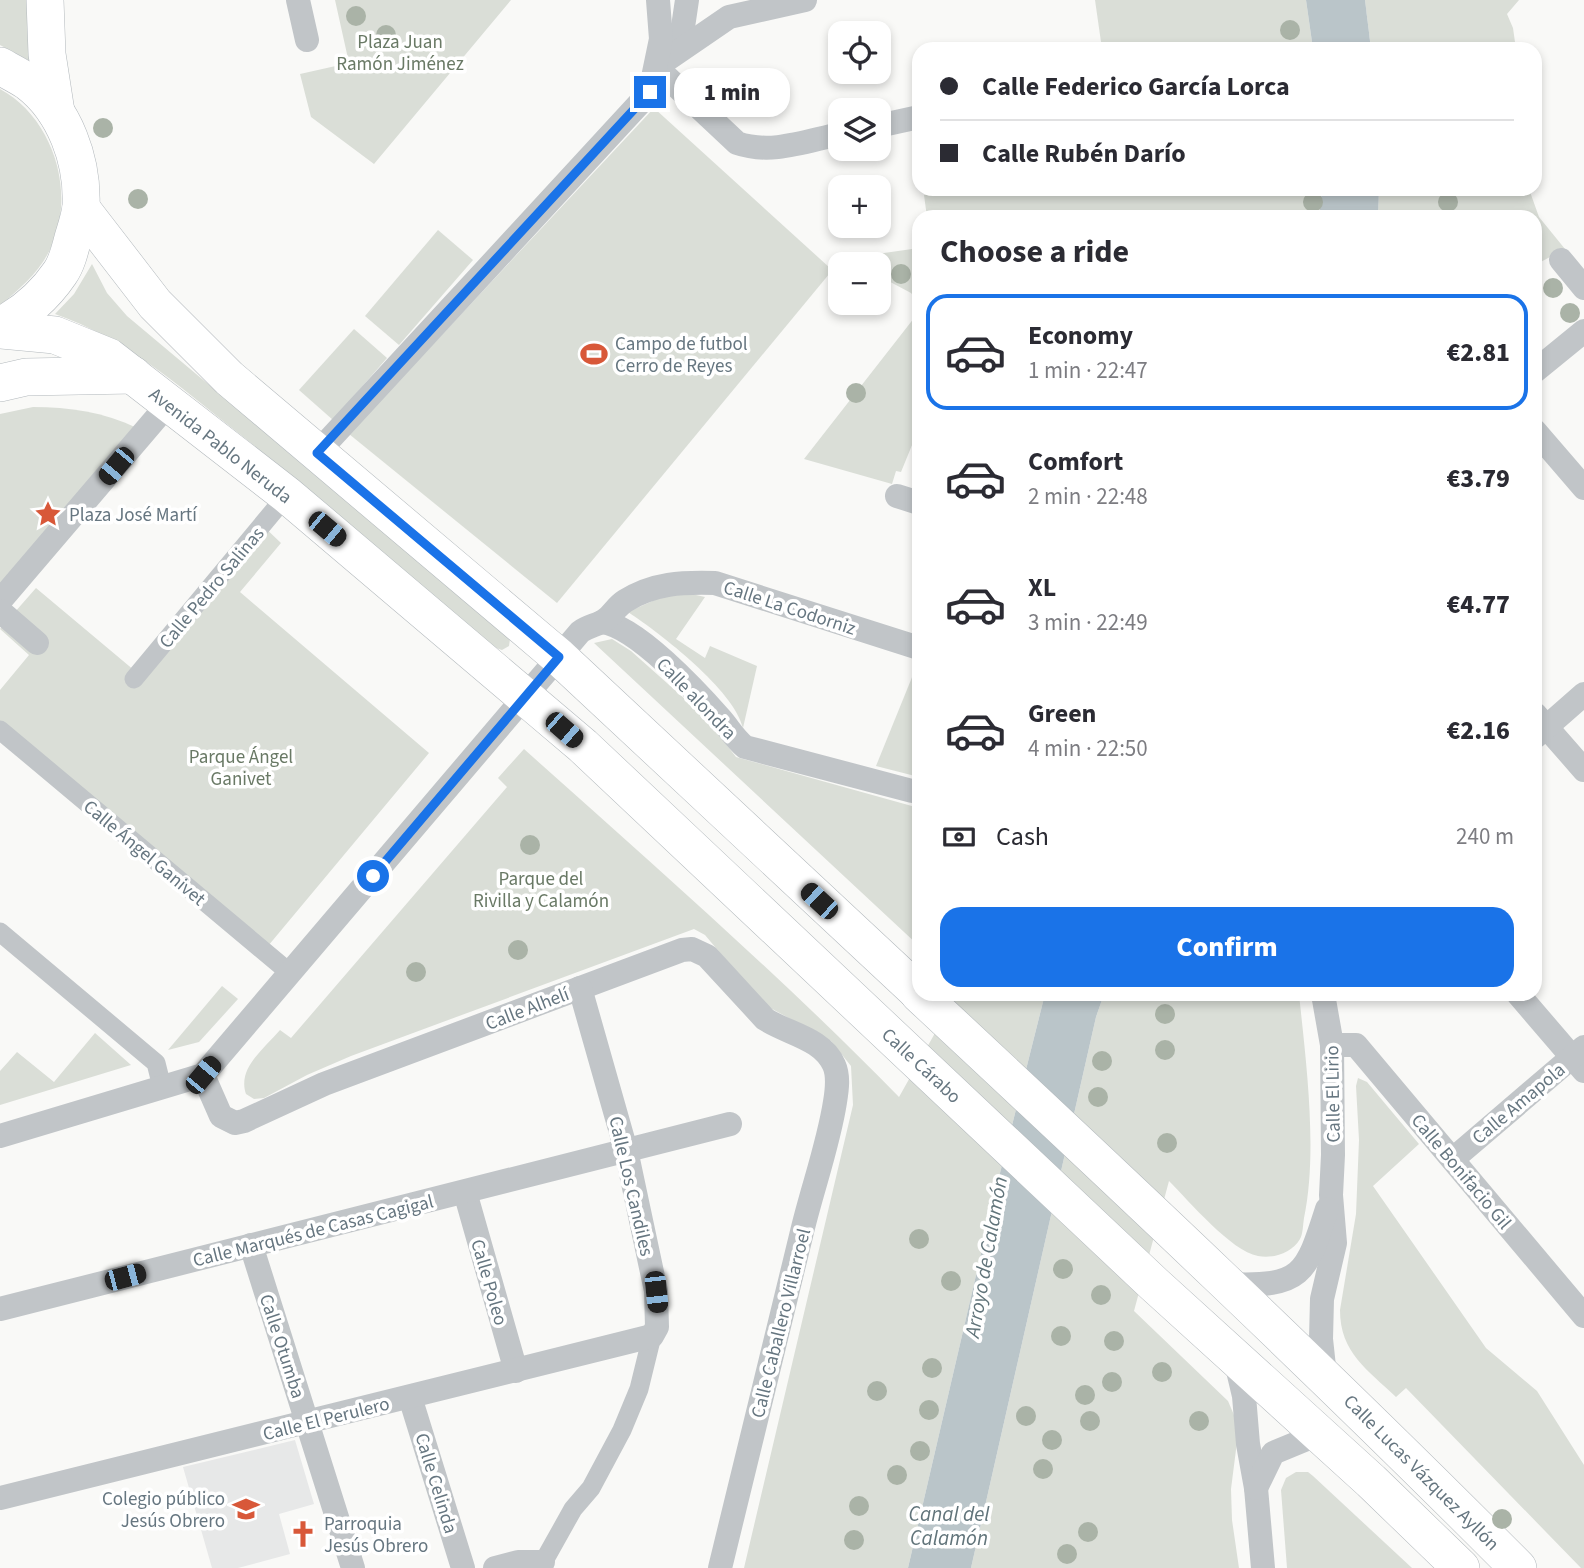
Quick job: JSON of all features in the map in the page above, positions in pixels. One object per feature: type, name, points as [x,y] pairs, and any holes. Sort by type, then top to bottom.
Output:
[{"type":"main road","points":[[45,0],[47,54],[55,112]]},
{"type":"main road","points":[[0,66],[29,83],[55,112],[68,135],[78,166],[81,208],[61,272],[32,304],[0,328]]},
{"type":"main road","points":[[81,208],[155,304],[229,379],[559,657],[912,987]]},
{"type":"main road","name":"Avenida Pablo Neruda","points":[[0,328],[55,335],[121,366],[287,495],[524,697]]},
{"type":"main road","points":[[0,383],[26,377],[121,366]]},
{"type":"main road","name":"Calle Cárabo","points":[[524,697],[583,746],[1319,1434]]},
{"type":"main road","points":[[926,1001],[1325,1376]]},
{"type":"main road","name":"Calle Lucas Vázquez Ayllón","points":[[1325,1376],[1518,1568]]},
{"type":"main road","points":[[1319,1434],[1461,1568]]},
{"type":"street","points":[[298,0],[307,40]]},
{"type":"street","points":[[317,453],[650,92],[661,39],[658,0]]},
{"type":"street","points":[[656,67],[683,27],[687,0]]},
{"type":"street","points":[[656,67],[729,17],[805,0]]},
{"type":"street","points":[[656,67],[737,143],[770,149],[828,137]]},
{"type":"street","points":[[891,123],[912,119]]},
{"type":"street","points":[[1561,260],[1584,288]]},
{"type":"street","points":[[1542,365],[1584,331]]},
{"type":"street","points":[[0,601],[169,403]]},
{"type":"street","points":[[1542,438],[1584,488]]},
{"type":"street","name":"Calle Pedro Salinas","points":[[134,679],[287,495]]},
{"type":"street","name":"Calle La Codorniz","points":[[203,1075],[580,632],[602,622],[623,602],[650,589],[681,582],[715,583],[912,646]]},
{"type":"street","points":[[0,611],[37,642]]},
{"type":"street","name":"Calle alondra","points":[[602,622],[616,626],[666,664],[701,697],[735,739],[745,747],[912,791]]},
{"type":"street","points":[[1542,724],[1584,694]]},
{"type":"street","points":[[1542,729],[1584,770]]},
{"type":"street","name":"Calle Ángel Ganivet","points":[[0,730],[290,974]]},
{"type":"street","points":[[0,932],[156,1063],[162,1087]]},
{"type":"street","name":"Calle Alhelí","points":[[203,1075],[221,1116],[235,1122],[244,1121],[324,1084],[682,950],[699,951],[717,966],[765,1019],[823,1049],[835,1067],[837,1077]]},
{"type":"street","name":"Calle Los Candiles","points":[[541,1565],[573,1509],[591,1488],[622,1430],[639,1389],[652,1336],[657,1327],[656,1292],[626,1150],[580,988]]},
{"type":"street","name":"Calle El Lirio","points":[[1324,1001],[1332,1045],[1331,1195],[1335,1243],[1322,1298],[1321,1339],[1325,1376]]},
{"type":"street","points":[[1525,1001],[1580,1059]]},
{"type":"street","name":"Calle Bonifacio Gil","points":[[1332,1045],[1356,1045],[1584,1316]]},
{"type":"street","name":"Calle Amapola","points":[[1453,1159],[1580,1059]]},
{"type":"street","points":[[0,1136],[203,1075]]},
{"type":"street","name":"Calle Caballero Villarroel","points":[[720,1568],[835,1104],[837,1077]]},
{"type":"street","name":"Calle Marqués de Casas Cagigal","points":[[0,1309],[730,1124]]},
{"type":"street","name":"Calle Poleo","points":[[465,1192],[516,1371]]},
{"type":"street","name":"Calle El Lirio","points":[[1228,1284],[1256,1285],[1290,1279],[1313,1253],[1331,1195]]},
{"type":"street","name":"Calle Otumba","points":[[251,1245],[353,1568]]},
{"type":"street","name":"Calle El Perulero","points":[[0,1498],[652,1336]]},
{"type":"street","points":[[1236,1358],[1244,1395],[1263,1568]]},
{"type":"street","name":"Calle Celinda","points":[[410,1397],[463,1568]]},
{"type":"street","points":[[1256,1489],[1273,1453],[1319,1434]]},
{"type":"street","points":[[495,1568],[518,1562],[541,1565]]},
{"type":"shaded area","name":"Colegio público Jesús Obrero","points":[[295,1440],[314,1504],[279,1514],[290,1554],[238,1568],[212,1568],[183,1467]]},
{"type":"green space","points":[[0,0],[30,0],[30,61],[0,45]]},
{"type":"green space","name":"Plaza Juan Ramón Jiménez","points":[[335,0],[511,0],[374,164],[311,117],[300,74],[349,63]]},
{"type":"green space","points":[[1095,0],[1306,0],[1312,42],[1101,42]]},
{"type":"green space","points":[[1365,0],[1519,0],[1507,14],[1515,42],[1370,42]]},
{"type":"green space","points":[[0,89],[18,101],[46,136],[60,179],[61,201],[59,224],[42,263],[30,278],[0,305]]},
{"type":"green space","name":"Campo de futbol Cerro de Reyes","points":[[654,108],[828,266],[828,275],[557,603],[349,434]]},
{"type":"green space","points":[[924,196],[1321,196],[1320,210],[926,210]]},
{"type":"green space","points":[[1379,196],[1532,196],[1536,210],[1378,210]]},
{"type":"green space","points":[[1542,221],[1565,249],[1542,261]]},
{"type":"green space","points":[[438,230],[473,260],[399,345],[365,316]]},
{"type":"green space","points":[[912,249],[911,293],[891,282],[891,252]]},
{"type":"green space","points":[[92,264],[107,293],[127,316],[506,634],[510,639],[509,646],[502,650],[493,647],[302,484],[151,365],[105,336],[55,314],[74,294]]},
{"type":"green space","points":[[912,321],[912,445],[901,472],[896,471],[892,484],[804,459]]},
{"type":"green space","points":[[354,329],[387,358],[333,420],[299,390]]},
{"type":"green space","points":[[33,407],[86,412],[137,428],[0,589],[0,414]]},
{"type":"green space","name":"Parque Ángel Ganivet","points":[[260,523],[281,543],[240,592],[429,753],[263,952],[0,736],[0,690],[29,655],[0,629],[36,588],[135,671]]},
{"type":"green space","points":[[677,594],[705,597],[676,639],[705,658],[710,646],[757,666],[743,728],[737,713],[711,680],[677,648],[628,612],[657,599]]},
{"type":"green space","points":[[612,639],[631,651],[704,716],[736,757],[912,806],[912,939],[594,643]]},
{"type":"green space","points":[[912,677],[912,775],[876,766]]},
{"type":"green space","name":"Parque del Rivilla y Calamón","points":[[524,749],[762,963],[899,1097],[953,1001],[1043,1001],[997,1185],[908,1568],[744,1568],[853,1105],[851,1066],[831,1041],[763,1004],[705,935],[694,929],[351,1056],[264,1098],[254,1099],[246,1094],[245,1076],[254,1059],[280,1030],[291,1038],[507,787],[498,778]]},
{"type":"green space","points":[[222,986],[238,999],[199,1042],[168,1050]]},
{"type":"green space","points":[[1102,1001],[1300,1001],[1310,1136],[1308,1192],[1300,1239],[1292,1248],[1276,1256],[1264,1257],[1247,1252],[1224,1236],[1169,1181],[1134,1311],[1228,1401],[1237,1422],[1231,1489],[1232,1520],[1239,1568],[971,1568]]},
{"type":"green space","points":[[95,1033],[131,1065],[0,1105],[0,1071],[17,1052],[54,1082]]},
{"type":"green space","points":[[1358,1078],[1367,1082],[1419,1144],[1373,1186],[1486,1348],[1537,1391],[1584,1465],[1584,1568],[1581,1568],[1406,1388],[1396,1397],[1350,1349],[1341,1325],[1340,1310],[1356,1214]]},
{"type":"green space","points":[[1296,1472],[1308,1472],[1313,1476],[1412,1568],[1287,1568],[1281,1490],[1286,1478]]},
{"type":"water","points":[[1306,0],[1365,0],[1370,42],[1312,42]]},
{"type":"water","points":[[1321,196],[1379,196],[1378,210],[1320,210]]},
{"type":"water","name":"Canal del Calamón","points":[[1043,1001],[1102,1001],[971,1568],[908,1568],[997,1185]]},
{"type":"place","name":"Campo de futbol Cerro de Reyes","points":[[594,354]]},
{"type":"place","name":"Plaza José Martí","points":[[48,514]]},
{"type":"place","name":"Colegio público Jesús Obrero","points":[[246,1509]]},
{"type":"place","name":"Parroquia Jesús Obrero","points":[[303,1534]]},
{"type":"route","points":[[373,876],[559,657],[317,453],[650,92]]},
{"type":"water label","name":"Arroyo de Calamón","points":[[986,1257]]}]
